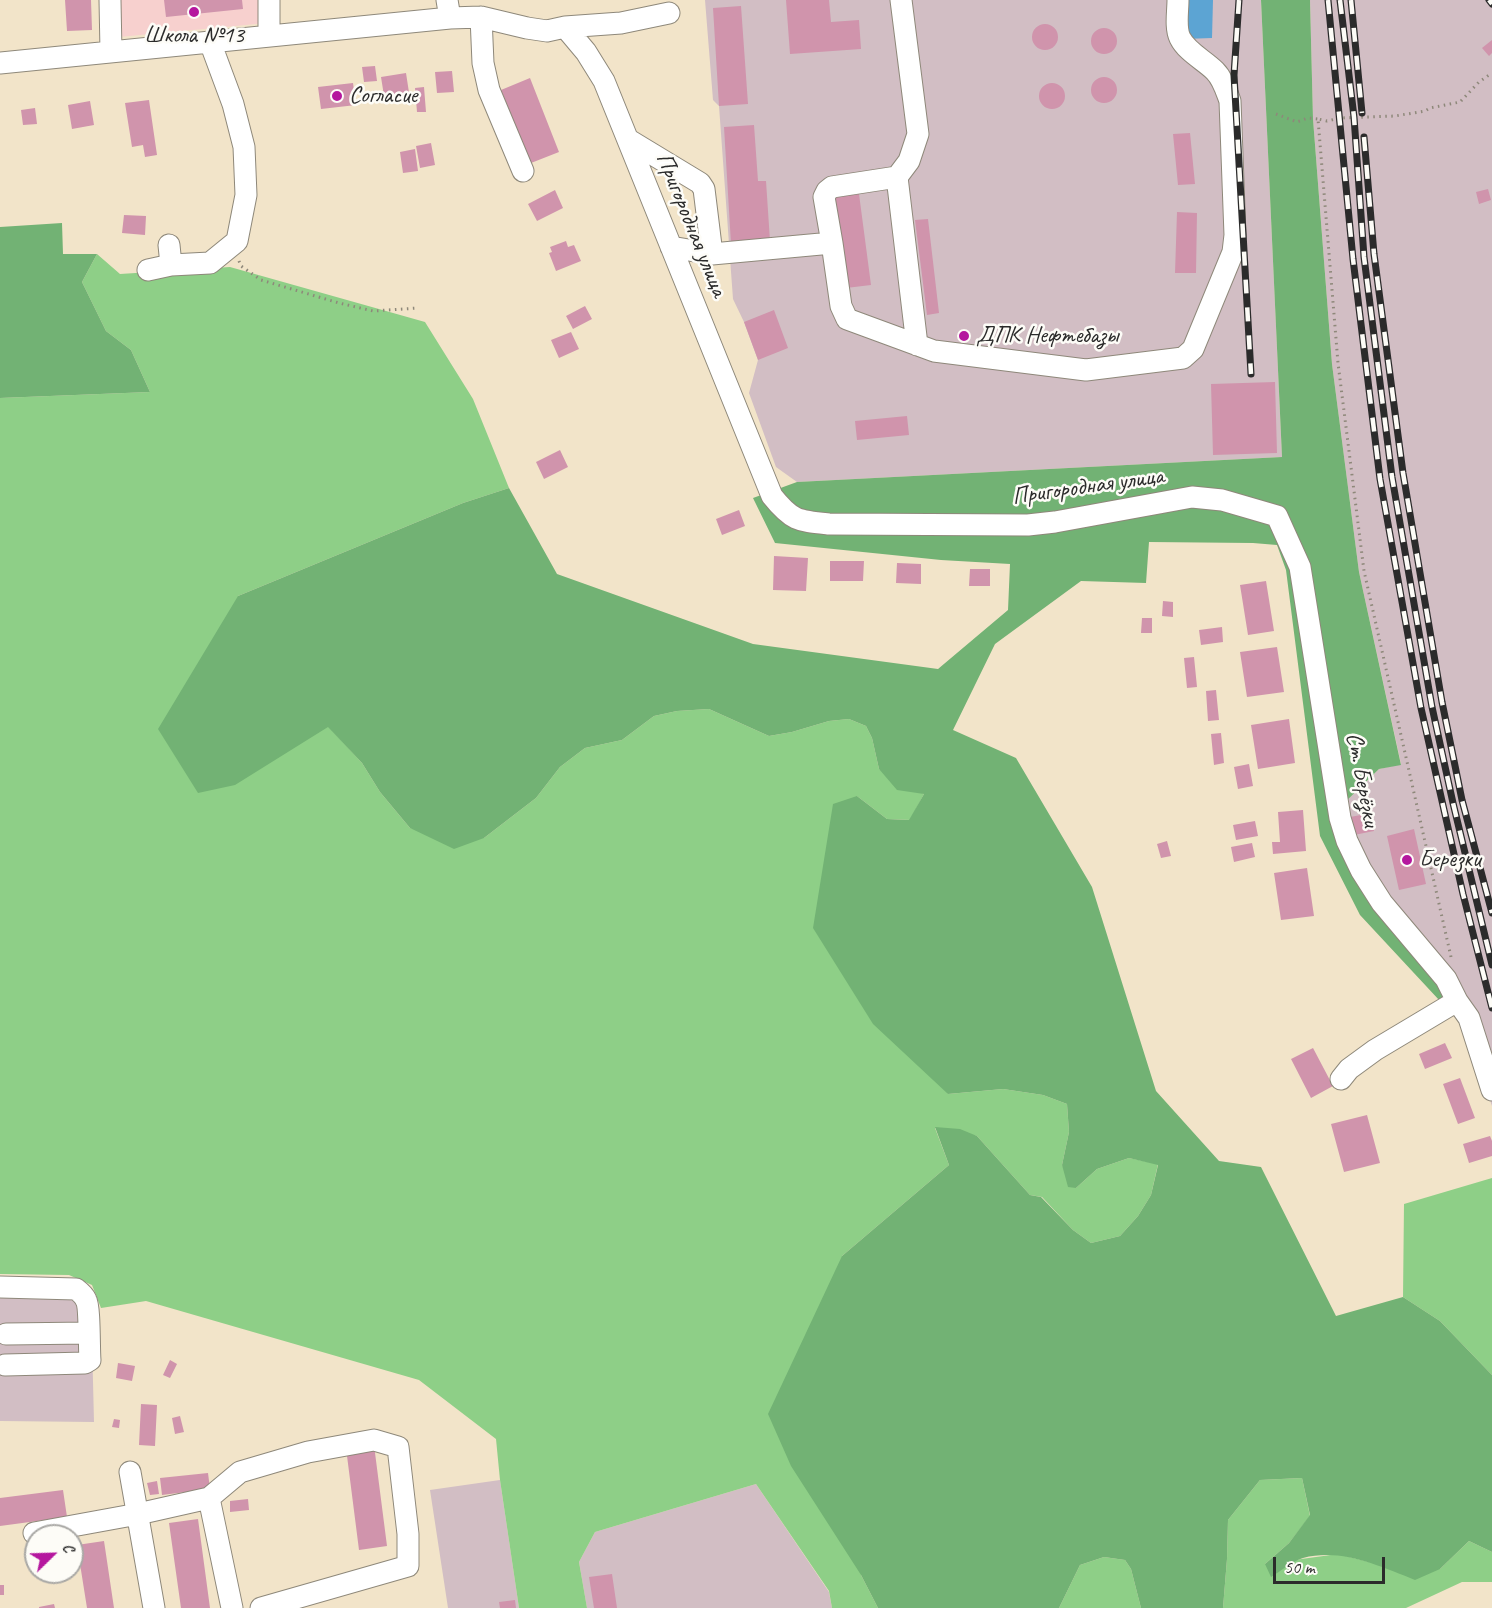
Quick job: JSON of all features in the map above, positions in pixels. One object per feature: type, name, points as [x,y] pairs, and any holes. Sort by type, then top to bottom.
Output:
[{"type":"street","points":[[110,0],[111,52]]},
{"type":"street","points":[[269,0],[269,27],[272,35]]},
{"type":"street","points":[[901,0],[918,134],[909,161],[897,177],[917,345]]},
{"type":"street","points":[[897,177],[832,187],[827,190],[825,197],[841,306],[848,318],[934,351],[1086,370],[1183,358],[1193,349],[1235,244],[1230,101],[1226,87],[1216,72],[1187,48],[1180,38],[1178,0]]},
{"type":"street","points":[[0,63],[272,35],[449,9],[547,31],[565,27],[621,23],[669,13]]},
{"type":"street","points":[[481,17],[483,63],[489,90],[523,171]]},
{"type":"street","name":"Пригородная улица","points":[[565,27],[586,52],[604,81],[772,496],[784,511],[801,521],[829,524],[1028,525],[1192,496],[1222,500],[1277,516]]},
{"type":"street","points":[[148,270],[170,255],[210,263],[237,241],[246,195],[244,147],[233,104],[210,42]]},
{"type":"street","points":[[629,140],[700,183],[704,189],[712,254]]},
{"type":"street","points":[[671,247],[712,254],[832,243]]},
{"type":"street","name":"Ст. Берёзки","points":[[1277,516],[1300,567],[1340,818],[1347,841],[1361,870],[1382,903],[1446,979],[1469,1018],[1492,1090]]},
{"type":"street","points":[[1341,1079],[1349,1069],[1376,1050],[1457,1001]]},
{"type":"street","points":[[0,1287],[76,1289],[87,1301],[90,1360],[85,1363],[6,1365]]},
{"type":"street","points":[[6,1334],[88,1333]]},
{"type":"street","points":[[83,1524],[209,1498],[240,1472],[309,1452],[374,1440],[398,1447],[399,1472],[408,1534],[408,1566],[261,1608]]},
{"type":"street","points":[[130,1472],[154,1608]]},
{"type":"street","points":[[209,1498],[232,1608]]},
{"type":"path","points":[[1276,114],[1297,122],[1308,118],[1327,121],[1340,118],[1395,116],[1425,111],[1460,102],[1492,72]]},
{"type":"path","points":[[1318,119],[1338,363],[1364,572],[1452,960]]},
{"type":"path","points":[[237,241],[237,256],[241,266],[261,280],[373,311],[418,308]]},
{"type":"shaded area","name":"Школа №13","points":[[121,0],[267,0],[267,23],[119,37]]},
{"type":"shaded area","points":[[705,0],[1261,0],[1282,457],[797,482],[776,467],[749,393],[758,360],[733,299],[719,106],[713,100]]},
{"type":"shaded area","points":[[1310,0],[1492,0],[1492,1106],[1466,1029],[1333,814],[1379,769],[1401,764],[1359,572],[1332,364],[1313,119]]},
{"type":"shaded area","points":[[0,1297],[91,1301],[94,1422],[0,1421]]},
{"type":"shaded area","points":[[500,1480],[519,1608],[448,1608],[430,1490]]},
{"type":"shaded area","points":[[756,1484],[829,1592],[832,1608],[587,1608],[579,1562],[595,1532]]},
{"type":"green space","points":[[1261,0],[1310,0],[1313,119],[1332,364],[1359,572],[1401,765],[1379,769],[1333,814],[1442,982],[1466,1029],[1360,915],[1320,836],[1286,570],[1277,545],[1149,542],[1146,583],[1081,581],[995,644],[953,730],[1016,758],[1092,887],[1156,1091],[1219,1161],[1261,1167],[1336,1316],[1403,1297],[1440,1321],[1492,1375],[1492,1552],[1469,1541],[1440,1569],[1415,1580],[1360,1560],[1332,1555],[1299,1559],[1271,1577],[1265,1564],[1289,1543],[1310,1515],[1302,1478],[1260,1480],[1228,1520],[1223,1608],[1141,1608],[1131,1569],[1125,1560],[1104,1557],[1080,1565],[1059,1608],[878,1608],[861,1575],[791,1466],[768,1414],[842,1256],[949,1165],[935,1127],[960,1129],[977,1136],[1030,1195],[1041,1197],[1073,1230],[1091,1243],[1120,1236],[1138,1216],[1151,1195],[1158,1165],[1129,1158],[1097,1169],[1076,1188],[1068,1187],[1062,1165],[1069,1132],[1067,1104],[1043,1095],[1003,1089],[948,1094],[873,1024],[813,928],[833,804],[857,796],[887,819],[909,820],[924,794],[897,790],[879,769],[872,738],[866,726],[849,719],[829,721],[769,736],[709,709],[677,711],[654,716],[622,740],[585,748],[560,767],[536,798],[484,838],[454,849],[410,828],[380,792],[362,763],[328,727],[235,785],[198,793],[158,729],[238,596],[463,503],[509,488],[557,574],[753,644],[938,669],[1008,610],[1010,564],[941,560],[775,543],[753,498],[797,482],[1282,457]]},
{"type":"green space","points":[[62,223],[63,254],[97,254],[82,282],[106,331],[131,350],[150,392],[0,398],[0,227]]},
{"type":"green space","points":[[97,254],[120,274],[230,267],[425,322],[473,399],[509,488],[463,503],[238,596],[290,749],[328,726],[362,763],[380,792],[410,828],[484,838],[536,798],[560,767],[585,748],[622,740],[654,716],[677,711],[709,709],[769,736],[829,721],[849,719],[866,726],[872,738],[879,769],[924,794],[910,820],[887,819],[857,796],[948,1094],[1003,1089],[1043,1095],[1067,1104],[1069,1132],[1062,1165],[1076,1188],[1097,1169],[1129,1158],[1158,1164],[1151,1195],[1138,1216],[1120,1236],[1091,1243],[1073,1230],[1042,1197],[1030,1195],[977,1136],[935,1128],[949,1165],[842,1256],[861,1575],[878,1608],[832,1608],[829,1591],[756,1484],[595,1532],[579,1562],[587,1608],[519,1608],[496,1439],[419,1380],[146,1301],[101,1308],[92,1285],[69,1275],[0,1274],[0,398],[150,392],[131,350],[106,331],[82,282]]},
{"type":"green space","points":[[1492,1178],[1492,1375],[1440,1321],[1403,1297],[1404,1204]]},
{"type":"green space","points":[[1302,1478],[1310,1516],[1289,1543],[1265,1564],[1338,1554],[1373,1563],[1440,1569],[1469,1541],[1492,1552],[1492,1582],[1462,1582],[1406,1608],[1223,1608],[1228,1520],[1260,1480]]},
{"type":"green space","points":[[1104,1557],[1125,1560],[1131,1569],[1141,1608],[1059,1608],[1080,1565]]},
{"type":"water","points":[[1184,0],[1213,0],[1212,38],[1184,39]]},
{"type":"building","points":[[65,0],[91,0],[92,30],[67,31]]},
{"type":"building","points":[[164,0],[242,0],[243,9],[166,17]]},
{"type":"building","points":[[786,0],[829,0],[831,22],[859,20],[861,49],[790,54]]},
{"type":"building","points":[[741,6],[748,104],[719,106],[713,8]]},
{"type":"building","points":[[1045,24],[1054,28],[1058,37],[1054,46],[1045,50],[1036,46],[1032,37],[1036,28]]},
{"type":"building","points":[[1104,28],[1113,32],[1117,41],[1113,50],[1104,54],[1095,50],[1091,41],[1095,32]]},
{"type":"building","points":[[1492,40],[1492,53],[1489,56],[1482,48]]},
{"type":"building","points":[[375,66],[377,81],[364,82],[362,67]]},
{"type":"building","points":[[452,71],[454,92],[437,93],[435,72]]},
{"type":"building","points":[[406,73],[410,99],[385,102],[381,77]]},
{"type":"building","points":[[1104,77],[1113,81],[1117,90],[1113,99],[1104,103],[1095,99],[1091,90],[1095,81]]},
{"type":"building","points":[[530,78],[559,152],[531,163],[501,90]]},
{"type":"building","name":"Согласие","points":[[353,83],[356,105],[321,109],[318,87]]},
{"type":"building","points":[[1052,83],[1061,87],[1065,96],[1061,105],[1052,109],[1043,105],[1039,96],[1043,87]]},
{"type":"building","points":[[424,87],[426,112],[417,112],[415,88]]},
{"type":"building","points":[[149,100],[157,155],[145,157],[143,145],[132,147],[125,103]]},
{"type":"building","points":[[90,101],[94,125],[72,129],[68,105]]},
{"type":"building","points":[[35,108],[37,124],[23,125],[21,110]]},
{"type":"building","points":[[754,125],[758,181],[766,181],[770,241],[731,244],[724,127]]},
{"type":"building","points":[[1190,133],[1195,184],[1178,185],[1173,134]]},
{"type":"building","points":[[431,143],[435,165],[420,168],[416,146]]},
{"type":"building","points":[[415,149],[418,171],[403,173],[400,152]]},
{"type":"building","points":[[1488,189],[1491,200],[1479,204],[1476,192]]},
{"type":"building","points":[[555,190],[563,208],[537,221],[528,204]]},
{"type":"building","points":[[859,194],[871,285],[846,288],[834,197]]},
{"type":"building","points":[[1177,212],[1197,213],[1196,273],[1175,273]]},
{"type":"building","points":[[124,215],[146,216],[145,235],[122,233]]},
{"type":"building","points":[[928,219],[939,313],[927,315],[915,220]]},
{"type":"building","points":[[566,241],[568,247],[574,245],[581,261],[556,271],[549,253],[552,252],[550,247]]},
{"type":"building","points":[[585,306],[592,319],[573,329],[566,316]]},
{"type":"building","points":[[774,310],[788,348],[758,360],[744,322]]},
{"type":"building","points":[[571,332],[579,349],[559,358],[551,340]]},
{"type":"building","points":[[1275,382],[1277,453],[1213,455],[1211,384]]},
{"type":"building","points":[[907,416],[909,435],[857,440],[855,421]]},
{"type":"building","points":[[560,450],[568,467],[544,479],[536,462]]},
{"type":"building","points":[[739,510],[745,526],[722,535],[716,519]]},
{"type":"building","points":[[774,556],[808,558],[806,591],[773,590]]},
{"type":"building","points":[[830,561],[864,561],[863,581],[830,581]]},
{"type":"building","points":[[897,563],[921,564],[921,584],[896,583]]},
{"type":"building","points":[[970,569],[990,569],[990,586],[969,586]]},
{"type":"building","points":[[1266,581],[1274,631],[1248,635],[1240,585]]},
{"type":"building","points":[[1163,601],[1173,602],[1173,617],[1162,616]]},
{"type":"building","points":[[1142,618],[1152,618],[1152,633],[1141,633]]},
{"type":"building","points":[[1222,627],[1223,642],[1201,645],[1199,630]]},
{"type":"building","points":[[1277,647],[1284,692],[1247,697],[1240,652]]},
{"type":"building","points":[[1194,657],[1197,687],[1187,688],[1184,658]]},
{"type":"building","points":[[1216,690],[1219,720],[1208,721],[1206,691]]},
{"type":"building","points":[[1289,719],[1295,763],[1258,769],[1251,725]]},
{"type":"building","points":[[1221,733],[1224,763],[1214,765],[1211,734]]},
{"type":"building","points":[[1249,764],[1253,786],[1238,789],[1234,767]]},
{"type":"building","points":[[1303,810],[1306,851],[1273,854],[1272,842],[1280,842],[1278,812]]},
{"type":"building","points":[[1371,813],[1374,831],[1349,836],[1345,818]]},
{"type":"building","points":[[1255,821],[1258,836],[1236,840],[1233,825]]},
{"type":"building","name":"Березки","points":[[1414,829],[1426,884],[1399,890],[1387,836]]},
{"type":"building","points":[[1167,841],[1171,856],[1161,858],[1157,844]]},
{"type":"building","points":[[1252,843],[1255,857],[1234,862],[1231,847]]},
{"type":"building","points":[[1307,868],[1314,916],[1281,920],[1274,873]]},
{"type":"building","points":[[1445,1043],[1452,1058],[1425,1069],[1419,1054]]},
{"type":"building","points":[[1313,1048],[1333,1086],[1311,1098],[1291,1059]]},
{"type":"building","points":[[1460,1078],[1475,1118],[1458,1124],[1443,1084]]},
{"type":"building","points":[[1367,1115],[1380,1163],[1344,1172],[1331,1124]]},
{"type":"building","points":[[1490,1136],[1492,1156],[1469,1163],[1463,1144]]},
{"type":"building","points":[[170,1360],[177,1364],[170,1378],[163,1375]]},
{"type":"building","points":[[118,1363],[135,1366],[132,1381],[116,1378]]},
{"type":"building","points":[[141,1404],[157,1405],[155,1446],[139,1445]]},
{"type":"building","points":[[180,1416],[184,1432],[175,1434],[172,1418]]},
{"type":"building","points":[[114,1419],[120,1420],[119,1428],[112,1427]]},
{"type":"building","points":[[374,1445],[387,1546],[359,1550],[346,1448]]},
{"type":"building","points":[[208,1473],[210,1489],[162,1495],[160,1478]]},
{"type":"building","points":[[157,1481],[159,1494],[150,1495],[147,1483]]},
{"type":"building","points":[[63,1490],[67,1517],[0,1526],[0,1498]]},
{"type":"building","points":[[248,1499],[249,1510],[230,1512],[230,1501]]},
{"type":"building","points":[[198,1519],[210,1608],[181,1608],[169,1523]]},
{"type":"building","points":[[104,1541],[114,1608],[87,1608],[83,1584],[84,1544]]},
{"type":"building","points":[[612,1574],[617,1608],[594,1608],[589,1577]]},
{"type":"building","points":[[0,1585],[4,1585],[4,1595],[0,1595]]},
{"type":"building","points":[[515,1600],[516,1608],[500,1608],[499,1602]]},
{"type":"building","points":[[54,1604],[55,1608],[39,1608],[39,1607]]},
{"type":"railway","points":[[1239,0],[1234,75],[1251,374]]},
{"type":"railway","points":[[1328,0],[1353,259],[1380,479],[1421,708],[1463,894],[1492,1008]]},
{"type":"railway","points":[[1340,0],[1354,117],[1364,257],[1392,477],[1432,707],[1492,965]]},
{"type":"railway","points":[[1351,0],[1362,113]]},
{"type":"railway","points":[[1489,0],[1492,4]]},
{"type":"railway","points":[[1364,137],[1374,254],[1403,473],[1442,702],[1462,800],[1492,913]]},
{"type":"place","name":"Школа №13","points":[[194,12]]},
{"type":"place","name":"Согласие","points":[[337,96]]},
{"type":"place","name":"ДПК Нефтебазы","points":[[964,336]]},
{"type":"place","name":"Березки","points":[[1407,860]]}]
